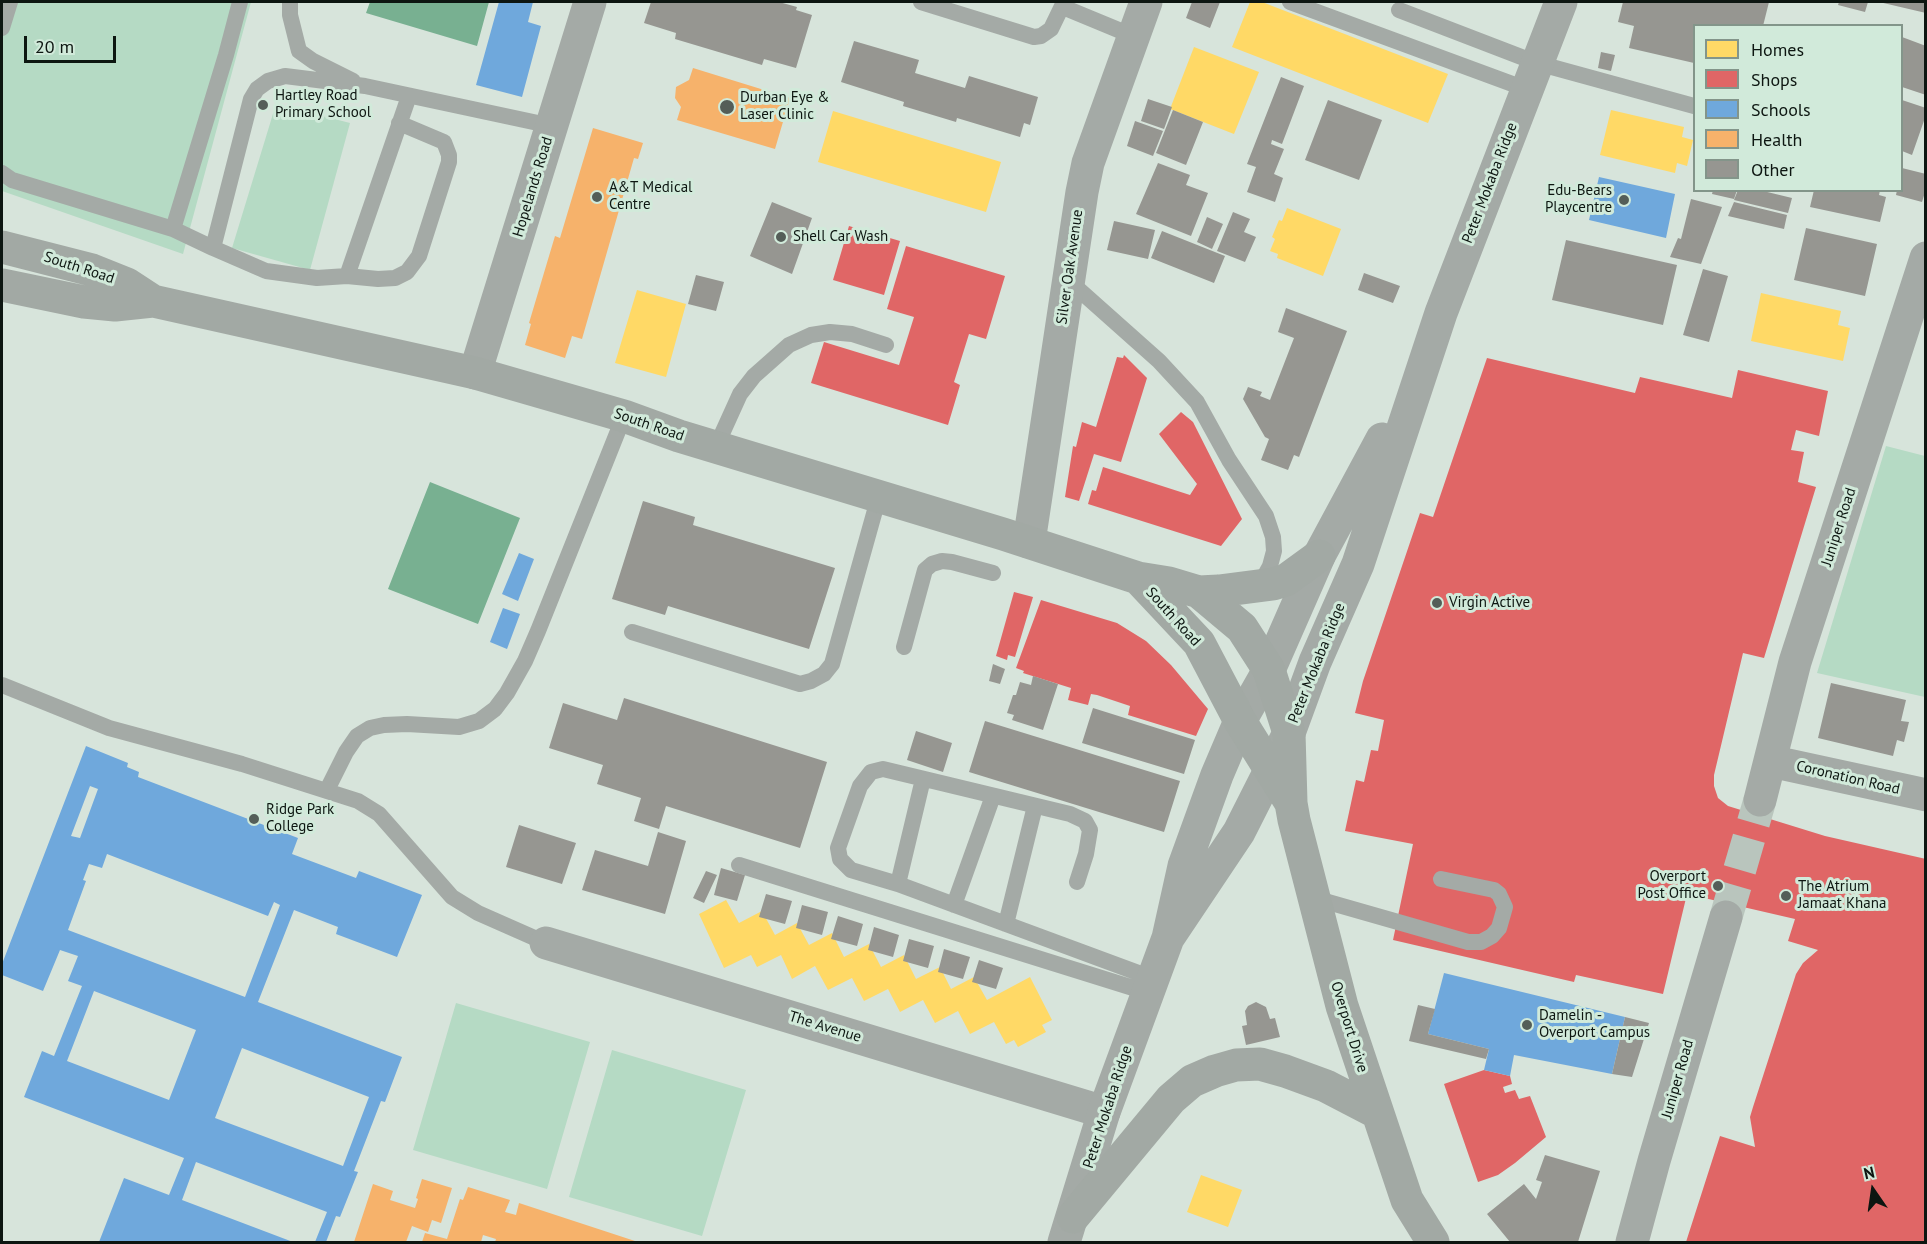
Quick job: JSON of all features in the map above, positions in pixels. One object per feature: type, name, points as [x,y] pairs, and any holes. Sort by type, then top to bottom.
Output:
[{"type":"main road","name":"South Road","points":[[2,247],[92,270],[127,284],[153,301]]},
{"type":"main road","name":"South Road","points":[[2,285],[84,302],[115,305],[153,301],[476,373],[624,416],[716,447],[1029,542],[1138,578],[1169,583],[1199,592],[1242,628],[1269,670],[1289,733]]},
{"type":"main road","points":[[1199,592],[1259,586],[1286,580],[1319,556]]},
{"type":"main road","name":"South Road","points":[[1138,578],[1199,643],[1240,721],[1270,771]]},
{"type":"main road","name":"Overport Drive","points":[[1289,733],[1291,803],[1342,1006],[1407,1200],[1433,1242]]},
{"type":"main road","name":"Overport Drive","points":[[1270,771],[1291,803]]},
{"type":"main road","points":[[1069,1230],[1171,1099],[1192,1081],[1215,1071],[1236,1065],[1260,1064],[1326,1086],[1376,1112]]},
{"type":"main road","points":[[1407,1200],[1413,1242]]},
{"type":"street","name":"Hopelands Road","points":[[476,373],[590,2]]},
{"type":"street","name":"Silver Oak Avenue","points":[[1029,542],[1088,163],[1146,2]]},
{"type":"street","name":"Peter Mokaba Ridge","points":[[1168,938],[1239,832],[1289,733],[1316,662],[1358,564],[1422,366],[1561,2]]},
{"type":"street","name":"Juniper Road","points":[[1760,800],[1795,662],[1926,258]]},
{"type":"street","name":"Peter Mokaba Ridge","points":[[1069,1230],[1104,1112],[1168,938],[1184,866],[1217,775],[1240,721],[1269,670],[1319,556],[1422,366]]},
{"type":"street","name":"Coronation Road","points":[[1770,761],[1926,795]]},
{"type":"street","name":"Juniper Road","points":[[1632,1242],[1660,1138],[1726,917]]},
{"type":"street","name":"The Avenue","points":[[546,943],[1104,1112]]},
{"type":"lane","points":[[2,28],[10,2]]},
{"type":"lane","points":[[173,229],[240,2]]},
{"type":"lane","points":[[290,2],[290,15],[299,51],[313,61],[364,86]]},
{"type":"lane","points":[[921,2],[1034,37],[1041,36],[1051,29],[1063,4],[1133,36]]},
{"type":"lane","points":[[1290,2],[1531,76],[1693,106]]},
{"type":"lane","points":[[1399,10],[1531,76]]},
{"type":"lane","points":[[213,248],[251,99],[257,89],[268,81],[285,76],[364,86],[552,126]]},
{"type":"lane","points":[[347,276],[409,96]]},
{"type":"lane","points":[[2,173],[12,180],[173,229],[266,272],[317,278],[347,276],[395,278],[406,272],[419,256],[449,162],[444,142],[399,123]]},
{"type":"lane","points":[[1068,280],[1160,361],[1197,402],[1229,460],[1266,516],[1273,537],[1274,551],[1270,566],[1259,586]]},
{"type":"lane","points":[[716,447],[741,394],[754,376],[789,345],[811,334],[830,332],[852,334],[886,345]]},
{"type":"lane","points":[[327,790],[346,752],[357,736],[370,728],[407,724],[459,727],[479,721],[495,709],[516,677],[538,631],[624,416]]},
{"type":"lane","points":[[632,632],[800,684],[824,674],[832,664],[879,496]]},
{"type":"lane","points":[[904,647],[925,570],[932,564],[942,561],[952,562],[993,573]]},
{"type":"lane","points":[[2,686],[109,728],[242,764],[358,801],[380,814],[452,897],[478,913],[546,943]]},
{"type":"lane","points":[[1077,882],[1086,854],[1090,830],[1085,821],[1070,814],[883,769],[871,772],[860,786],[838,848],[840,859],[851,870],[898,884],[1006,924],[1149,985]]},
{"type":"lane","points":[[898,884],[923,778]]},
{"type":"lane","points":[[954,904],[993,796]]},
{"type":"lane","points":[[1006,924],[1035,806]]},
{"type":"lane","points":[[739,865],[1149,985]]},
{"type":"lane","points":[[1314,898],[1468,942],[1481,942],[1492,936],[1499,928],[1505,907],[1499,894],[1494,890],[1441,879]]},
{"type":"shaded area","points":[[2,2],[251,2],[183,254],[2,191]]},
{"type":"shaded area","points":[[370,2],[489,2],[477,46],[366,13]]},
{"type":"shaded area","points":[[276,104],[350,123],[310,270],[232,248]]},
{"type":"shaded area","points":[[1886,446],[1925,456],[1925,697],[1817,673]]},
{"type":"shaded area","points":[[430,482],[520,518],[478,624],[388,589]]},
{"type":"shaded area","points":[[456,1003],[590,1042],[547,1189],[413,1150]]},
{"type":"shaded area","points":[[612,1050],[746,1090],[702,1236],[569,1197]]},
{"type":"building: Homes","points":[[1250,2],[1262,2],[1448,74],[1428,123],[1232,47]]},
{"type":"building: Homes","points":[[1194,47],[1259,72],[1234,134],[1170,109]]},
{"type":"building: Homes","points":[[1611,110],[1684,127],[1682,137],[1693,140],[1687,166],[1677,163],[1675,173],[1600,155]]},
{"type":"building: Homes","points":[[833,111],[1001,162],[986,212],[818,162]]},
{"type":"building: Homes","points":[[1287,208],[1341,229],[1323,276],[1277,258],[1278,254],[1270,251],[1275,239],[1272,237]]},
{"type":"building: Homes","points":[[637,290],[686,304],[666,377],[615,363]]},
{"type":"building: Homes","points":[[1761,293],[1841,311],[1838,325],[1850,328],[1843,361],[1751,341]]},
{"type":"building: Homes","points":[[726,900],[739,923],[762,911],[775,935],[797,923],[809,945],[832,933],[844,957],[869,944],[881,967],[904,955],[916,979],[940,967],[951,989],[974,977],[987,1000],[1030,977],[1052,1020],[1042,1025],[1046,1032],[1018,1047],[1014,1040],[1006,1044],[994,1022],[970,1034],[958,1011],[935,1023],[923,1000],[900,1012],[888,989],[864,1001],[852,978],[828,990],[815,966],[792,979],[781,955],[757,967],[751,955],[724,968],[699,914]]},
{"type":"building: Homes","points":[[1201,1175],[1242,1190],[1228,1227],[1187,1212]]},
{"type":"building: Shops","points":[[849,226],[900,241],[884,295],[833,280]]},
{"type":"building: Shops","points":[[906,246],[1005,276],[986,339],[969,334],[954,382],[960,385],[948,425],[811,383],[824,342],[899,365],[914,317],[887,309]]},
{"type":"building: Shops","points":[[1124,355],[1147,378],[1121,462],[1094,454],[1079,501],[1065,497],[1073,446],[1076,447],[1082,422],[1096,427],[1117,357],[1123,358]]},
{"type":"building: Shops","points":[[1487,358],[1635,393],[1640,377],[1732,398],[1738,370],[1828,391],[1819,436],[1796,430],[1791,450],[1804,452],[1798,482],[1816,487],[1764,658],[1743,653],[1714,775],[1714,786],[1718,798],[1728,806],[1825,836],[1926,859],[1926,1242],[1686,1242],[1720,1136],[1755,1147],[1750,1117],[1753,1107],[1796,974],[1803,963],[1818,950],[1788,941],[1795,919],[1687,894],[1663,994],[1576,975],[1574,982],[1393,940],[1413,844],[1345,831],[1356,780],[1364,782],[1371,750],[1378,751],[1384,720],[1355,713],[1363,681],[1420,513],[1433,517]]},
{"type":"building: Shops","points":[[1181,412],[1193,422],[1242,519],[1221,546],[1088,504],[1092,490],[1096,491],[1103,467],[1190,495],[1197,484],[1159,434]]},
{"type":"building: Shops","points":[[1014,592],[1033,597],[1015,657],[1008,655],[1007,660],[996,656]]},
{"type":"building: Shops","points":[[1041,600],[1117,623],[1146,641],[1171,665],[1208,709],[1196,736],[1128,715],[1130,706],[1097,695],[1091,694],[1088,705],[1068,700],[1071,688],[1023,673],[1024,671],[1016,668]]},
{"type":"building: Shops","points":[[1484,1070],[1510,1076],[1512,1084],[1503,1087],[1505,1093],[1515,1090],[1519,1099],[1530,1096],[1546,1137],[1498,1175],[1478,1182],[1444,1084]]},
{"type":"building: Schools","points":[[499,2],[533,2],[528,22],[541,26],[522,97],[476,85]]},
{"type":"building: Schools","points":[[1599,177],[1675,194],[1666,238],[1589,220]]},
{"type":"building: Schools","points":[[519,553],[534,559],[518,601],[502,594]]},
{"type":"building: Schools","points":[[503,608],[520,614],[507,649],[490,642]]},
{"type":"building: Schools","points":[[86,746],[128,763],[127,767],[139,772],[138,777],[298,838],[292,854],[356,878],[359,871],[422,895],[397,957],[336,934],[338,927],[294,910],[258,1002],[402,1057],[385,1102],[381,1101],[354,1171],[358,1172],[340,1217],[336,1216],[326,1242],[315,1242],[327,1212],[196,1162],[182,1200],[293,1242],[99,1242],[124,1178],[169,1195],[184,1158],[24,1097],[42,1051],[54,1056],[82,986],[68,981],[78,956],[60,950],[43,991],[2,975],[2,964]],"holes":[[[90,786],[98,789],[80,838],[71,836]],[[107,854],[268,916],[274,902],[280,905],[245,997],[68,930],[86,881],[83,880],[89,864],[102,868]],[[94,991],[196,1030],[169,1100],[67,1061]],[[242,1048],[369,1097],[343,1166],[215,1118]]]},
{"type":"building: Schools","name":"Damelin - Overport Campus","points":[[1444,973],[1625,1017],[1612,1074],[1514,1055],[1510,1076],[1484,1070],[1489,1049],[1428,1034]]},
{"type":"building: Health","points":[[693,68],[790,98],[775,149],[677,120],[681,107],[675,98],[676,87],[689,80]]},
{"type":"building: Health","name":"A&T Medical Centre","points":[[593,128],[643,143],[638,159],[634,158],[582,339],[572,336],[565,358],[525,345],[531,324],[529,323],[555,236],[560,238]]},
{"type":"building: Health","points":[[422,1179],[452,1188],[441,1223],[432,1220],[428,1232],[412,1226],[406,1242],[354,1242],[373,1184],[393,1191],[390,1200],[415,1208]]},
{"type":"building: Health","points":[[468,1187],[510,1200],[505,1212],[516,1215],[519,1203],[638,1242],[495,1242],[496,1239],[483,1235],[481,1242],[422,1242],[425,1233],[447,1239],[460,1199],[463,1200]]},
{"type":"building: Other","points":[[651,2],[779,2],[797,7],[796,10],[812,15],[796,68],[764,59],[762,65],[675,39],[676,33],[644,23]]},
{"type":"building: Other","points":[[1192,2],[1220,2],[1210,28],[1186,18]]},
{"type":"building: Other","points":[[1623,2],[1769,2],[1764,24],[1693,24],[1693,63],[1629,48],[1634,26],[1618,22]]},
{"type":"building: Other","points":[[1839,2],[1868,2],[1865,12],[1838,5]]},
{"type":"building: Other","points":[[1879,2],[1926,2],[1926,13]]},
{"type":"building: Other","points":[[1903,37],[1926,46],[1926,95],[1903,87]]},
{"type":"building: Other","points":[[854,41],[919,60],[915,73],[965,88],[969,76],[1038,97],[1030,125],[1024,123],[1020,137],[957,118],[956,122],[903,106],[904,102],[841,82]]},
{"type":"building: Other","points":[[1601,52],[1615,55],[1611,71],[1598,68]]},
{"type":"building: Other","points":[[1281,77],[1304,86],[1282,144],[1272,140],[1271,144],[1284,149],[1274,174],[1283,178],[1275,202],[1247,192],[1256,167],[1247,164]]},
{"type":"building: Other","points":[[1148,99],[1172,107],[1164,129],[1141,121]]},
{"type":"building: Other","points":[[1328,100],[1382,120],[1359,180],[1305,160]]},
{"type":"building: Other","points":[[1903,100],[1926,108],[1926,115],[1912,155],[1903,151]]},
{"type":"building: Other","points":[[1173,110],[1203,122],[1186,165],[1156,153]]},
{"type":"building: Other","points":[[1135,121],[1163,131],[1153,156],[1127,146]]},
{"type":"building: Other","points":[[1158,163],[1190,175],[1186,185],[1208,193],[1191,236],[1136,214]]},
{"type":"building: Other","points":[[1903,168],[1926,174],[1926,189],[1922,202],[1896,195],[1897,192],[1903,192]]},
{"type":"building: Other","points":[[1712,192],[1736,192],[1734,199],[1712,194]]},
{"type":"building: Other","points":[[1737,192],[1767,192],[1792,198],[1788,213],[1734,200]]},
{"type":"building: Other","points":[[1814,192],[1880,192],[1879,195],[1886,197],[1880,222],[1810,207]]},
{"type":"building: Other","points":[[1691,199],[1722,207],[1701,264],[1670,257],[1678,238],[1681,239]]},
{"type":"building: Other","name":"Shell Car Wash","points":[[772,202],[812,218],[792,274],[750,256]]},
{"type":"building: Other","points":[[1734,202],[1787,215],[1784,229],[1728,216]]},
{"type":"building: Other","points":[[1233,212],[1250,219],[1244,232],[1256,237],[1245,262],[1217,251]]},
{"type":"building: Other","points":[[1207,217],[1223,224],[1212,249],[1197,242]]},
{"type":"building: Other","points":[[1114,221],[1155,230],[1148,259],[1107,250]]},
{"type":"building: Other","points":[[1806,228],[1877,244],[1865,296],[1794,280]]},
{"type":"building: Other","points":[[1162,231],[1225,256],[1214,283],[1151,258]]},
{"type":"building: Other","points":[[1566,240],[1677,265],[1663,325],[1552,300]]},
{"type":"building: Other","points":[[1703,269],[1728,276],[1709,342],[1683,335]]},
{"type":"building: Other","points":[[1364,273],[1400,286],[1393,303],[1358,290]]},
{"type":"building: Other","points":[[696,275],[724,282],[716,311],[688,304]]},
{"type":"building: Other","points":[[1286,308],[1347,331],[1299,457],[1294,455],[1288,470],[1261,460],[1269,439],[1265,437],[1243,399],[1248,387],[1262,392],[1260,396],[1270,400],[1294,338],[1278,332]]},
{"type":"building: Other","points":[[643,501],[695,517],[693,525],[835,568],[809,649],[668,606],[665,615],[612,599]]},
{"type":"building: Other","points":[[993,664],[1005,669],[1000,684],[989,681]]},
{"type":"building: Other","points":[[1033,676],[1058,684],[1043,730],[1012,720],[1014,715],[1007,713],[1020,682],[1031,685]]},
{"type":"building: Other","points":[[1831,683],[1906,700],[1901,721],[1909,722],[1904,742],[1897,740],[1893,756],[1818,738]]},
{"type":"building: Other","points":[[624,698],[827,762],[800,848],[666,806],[659,829],[634,821],[641,798],[597,784],[603,765],[549,748],[563,703],[617,720]]},
{"type":"building: Other","points":[[1093,708],[1195,740],[1184,774],[1082,743]]},
{"type":"building: Other","points":[[985,721],[1180,781],[1164,832],[969,772]]},
{"type":"building: Other","points":[[916,731],[952,743],[943,772],[907,760]]},
{"type":"building: Other","points":[[519,825],[576,843],[562,884],[506,867]]},
{"type":"building: Other","points":[[658,832],[686,841],[665,914],[582,890],[595,850],[648,866]]},
{"type":"building: Other","points":[[721,868],[745,875],[737,901],[714,895]]},
{"type":"building: Other","points":[[706,871],[717,875],[704,903],[693,898]]},
{"type":"building: Other","points":[[766,894],[792,901],[785,924],[759,917]]},
{"type":"building: Other","points":[[802,905],[828,912],[822,935],[796,928]]},
{"type":"building: Other","points":[[838,916],[863,924],[857,946],[831,939]]},
{"type":"building: Other","points":[[874,927],[899,935],[893,957],[868,950]]},
{"type":"building: Other","points":[[909,939],[934,946],[928,968],[903,961]]},
{"type":"building: Other","points":[[944,949],[970,957],[963,979],[938,972]]},
{"type":"building: Other","points":[[979,960],[1003,968],[996,989],[972,982]]},
{"type":"building: Other","points":[[1256,1002],[1266,1007],[1270,1019],[1275,1018],[1280,1037],[1246,1045],[1242,1026],[1247,1025],[1245,1011],[1248,1006]]},
{"type":"building: Other","points":[[1418,1005],[1435,1009],[1428,1034],[1489,1049],[1486,1059],[1409,1041]]},
{"type":"building: Other","points":[[1625,1017],[1649,1023],[1632,1077],[1612,1074]]},
{"type":"building: Other","points":[[1545,1155],[1600,1171],[1578,1242],[1510,1242],[1487,1214],[1524,1184],[1536,1199],[1542,1182],[1536,1180]]},
{"type":"tunnel","points":[[1726,917],[1760,800]]},
{"type":"place","name":"Hartley Road Primary School","points":[[263,105]]},
{"type":"place","name":"Durban Eye & Laser Clinic","points":[[727,107]]},
{"type":"place","name":"A&T Medical Centre","points":[[597,197]]},
{"type":"place","name":"Edu-Bears Playcentre","points":[[1624,200]]},
{"type":"place","name":"Shell Car Wash","points":[[781,237]]},
{"type":"place","name":"Virgin Active","points":[[1437,603]]},
{"type":"place","name":"Ridge Park College","points":[[254,819]]},
{"type":"place","name":"Overport Post Office","points":[[1718,886]]},
{"type":"place","name":"The Atrium Jamaat Khana","points":[[1786,896]]},
{"type":"place","name":"Damelin - Overport Campus","points":[[1527,1025]]}]
